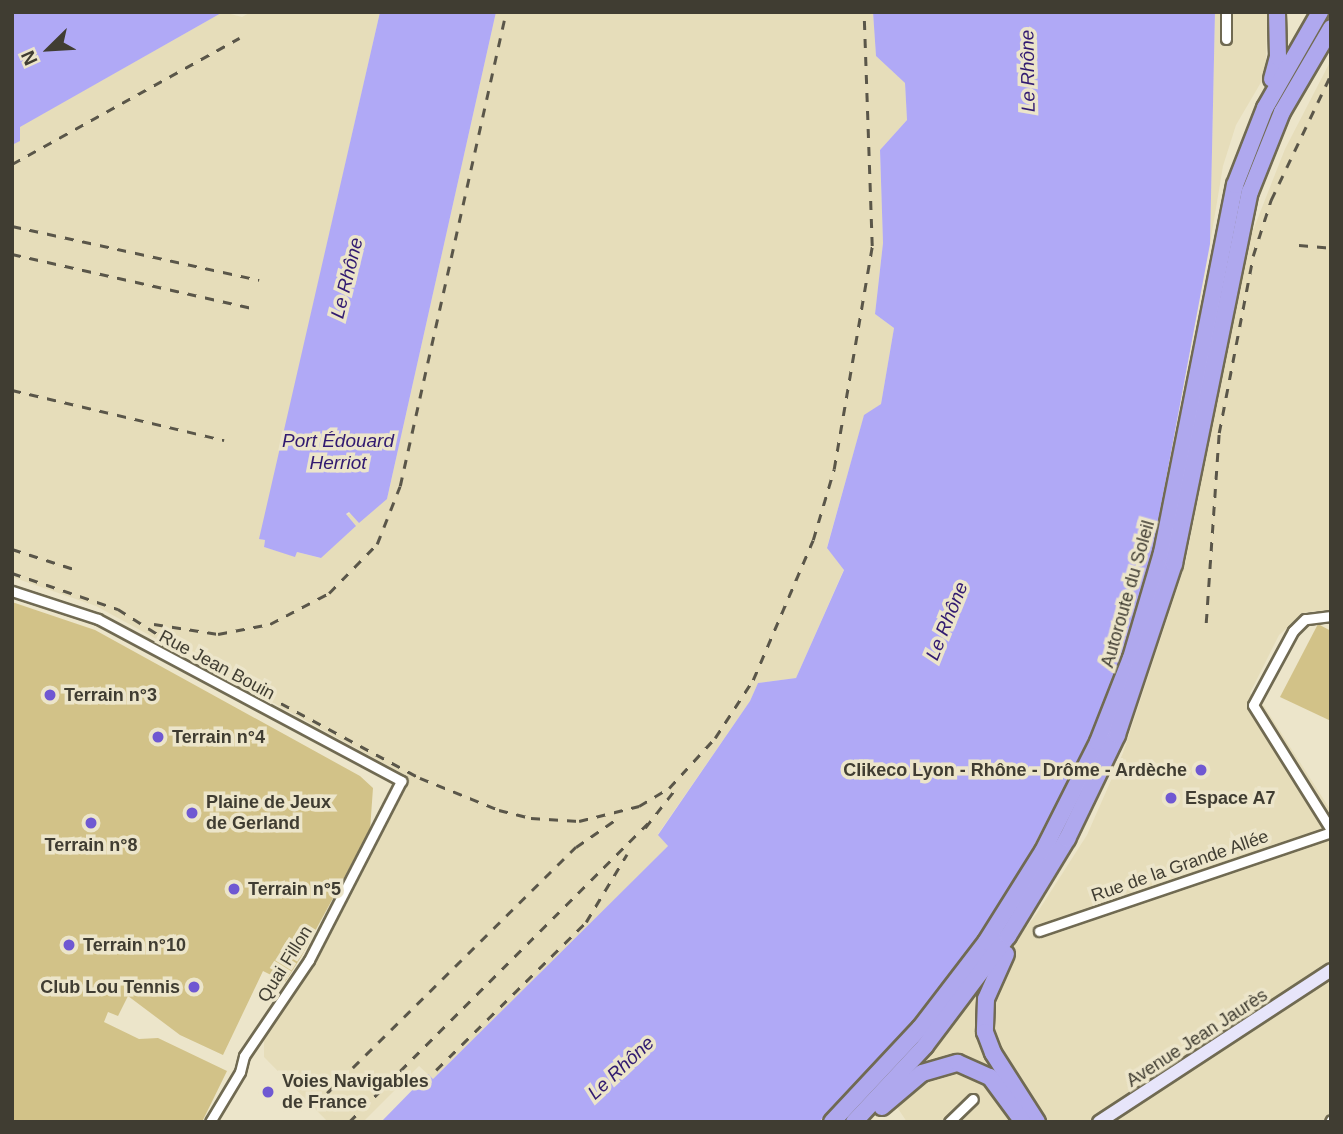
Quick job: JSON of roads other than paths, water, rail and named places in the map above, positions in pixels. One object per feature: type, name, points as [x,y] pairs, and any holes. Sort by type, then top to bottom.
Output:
[{"type":"highway","points":[[1247,153],[1278,57],[1277,12]]},
{"type":"highway","name":"Autoroute du Soleil","points":[[832,1122],[920,1028],[986,942],[1043,851],[1098,742],[1131,658],[1162,553],[1222,237],[1247,153],[1281,76],[1320,12]]},
{"type":"highway","name":"Autoroute du Soleil","points":[[854,1122],[955,1009],[1047,875],[1104,766],[1150,648],[1181,537],[1232,261],[1250,192],[1282,111],[1331,28]]},
{"type":"highway","points":[[1037,1122],[993,1053],[984,1014],[990,986],[1047,875]]},
{"type":"highway","points":[[864,1122],[922,1073],[954,1063],[974,1067],[990,1077],[1023,1122]]},
{"type":"main road","name":"Avenue Jean Jaurès","points":[[1099,1122],[1331,970]]},
{"type":"main road","name":"Avenue Jean Jaurès","points":[[1313,984],[1331,975]]},
{"type":"street","points":[[1226,12],[1226,38]]},
{"type":"street","name":"Rue Jean Bouin","points":[[12,590],[99,619],[401,781]]},
{"type":"street","points":[[1331,616],[1305,619],[1293,631],[1253,705],[1331,831]]},
{"type":"street","name":"Quai Fillon","points":[[210,1122],[240,1072],[244,1056],[309,960],[401,781]]},
{"type":"street","name":"Rue de la Grande Allée","points":[[1039,931],[1331,831]]},
{"type":"street","points":[[949,1122],[973,1099]]},
{"type":"water","points":[[12,12],[223,12],[20,127],[20,141],[12,145]]},
{"type":"water","name":"Port Édouard Herriot","points":[[380,12],[496,12],[387,499],[359,523],[349,512],[346,514],[356,526],[321,558],[297,552],[295,557],[264,547],[265,540],[259,539]]},
{"type":"water","name":"Le Rhône","points":[[873,12],[1215,12],[1210,244],[1153,549],[1119,663],[1087,744],[1022,868],[965,956],[900,1037],[819,1122],[381,1122],[428,1074],[433,1079],[668,846],[658,835],[750,701],[758,683],[796,678],[844,570],[827,548],[864,415],[881,404],[894,328],[875,314],[883,243],[880,150],[907,120],[905,83],[876,56]]},
{"type":"railway","points":[[154,624],[218,634],[270,624],[329,593],[377,544],[400,486],[506,12]]},
{"type":"railway","points":[[12,573],[118,609],[186,652],[420,778],[499,810],[531,818],[579,821],[639,806],[669,788],[715,738],[753,680],[813,540],[834,469],[872,246],[864,12]]},
{"type":"railway","points":[[12,164],[239,38]]},
{"type":"railway","points":[[1206,623],[1219,433],[1253,256],[1271,200],[1331,74]]},
{"type":"railway","points":[[12,226],[259,280]]},
{"type":"railway","points":[[1299,245],[1331,248]]},
{"type":"railway","points":[[12,254],[252,308]]},
{"type":"railway","points":[[12,390],[224,440]]},
{"type":"railway","points":[[12,549],[74,569]]},
{"type":"railway","points":[[645,828],[677,787]]},
{"type":"railway","points":[[327,1093],[576,847],[618,818]]},
{"type":"railway","points":[[349,1122],[651,820]]},
{"type":"railway","points":[[436,1070],[586,922],[627,854]]},
{"type":"place","name":"Terrain n°3","points":[[50,695]]},
{"type":"place","name":"Terrain n°4","points":[[158,737]]},
{"type":"place","name":"Clikeco Lyon - Rhône - Drôme - Ardèche","points":[[1201,770]]},
{"type":"place","name":"Espace A7","points":[[1171,798]]},
{"type":"place","name":"Plaine de Jeux de Gerland","points":[[192,813]]},
{"type":"place","name":"Terrain n°8","points":[[91,823]]},
{"type":"place","name":"Terrain n°5","points":[[234,889]]},
{"type":"place","name":"Terrain n°10","points":[[69,945]]},
{"type":"place","name":"Club Lou Tennis","points":[[194,987]]},
{"type":"place","name":"Voies Navigables de France","points":[[268,1092]]}]
